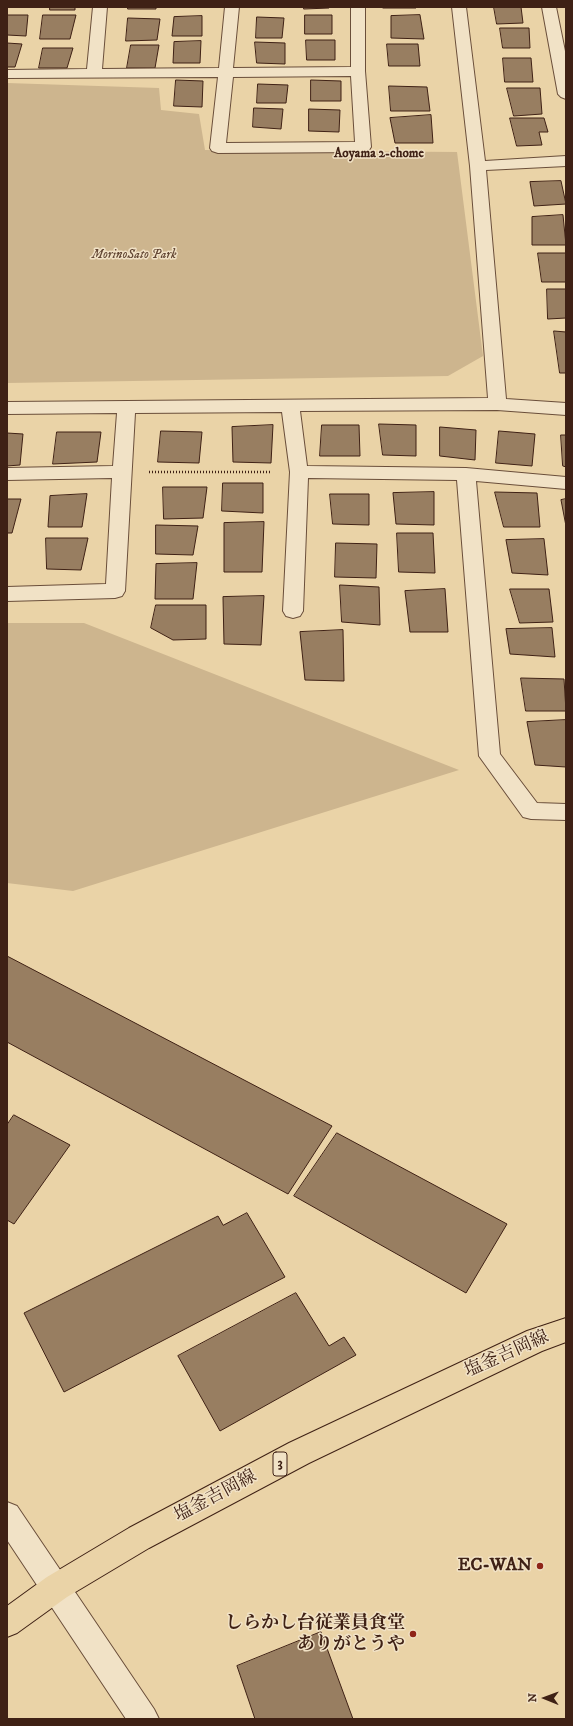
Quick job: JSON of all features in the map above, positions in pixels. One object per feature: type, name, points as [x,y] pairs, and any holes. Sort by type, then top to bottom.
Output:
[{"type":"main road","name":"塩釜吉岡線","points":[[7,1623],[57,1587],[139,1538],[299,1453],[536,1340],[566,1330]]},
{"type":"street","points":[[94,73],[100,7]]},
{"type":"street","points":[[232,7],[218,148],[363,147],[358,71],[358,7]]},
{"type":"street","points":[[459,7],[478,166],[497,404]]},
{"type":"street","points":[[549,7],[566,94]]},
{"type":"street","points":[[7,74],[358,71]]},
{"type":"street","points":[[478,166],[566,161]]},
{"type":"street","points":[[7,408],[497,404],[566,409]]},
{"type":"street","points":[[290,406],[299,472],[294,611]]},
{"type":"street","points":[[7,594],[116,591],[126,407]]},
{"type":"street","points":[[7,474],[122,472]]},
{"type":"street","points":[[299,472],[466,474],[566,483]]},
{"type":"street","points":[[466,474],[490,756],[530,811],[566,812]]},
{"type":"street","points":[[7,1516],[57,1587],[118,1682],[144,1719]]},
{"type":"path","points":[[122,472],[299,472]]},
{"type":"green space","name":"MorinoSato Park","points":[[7,83],[159,88],[161,110],[199,114],[205,150],[457,152],[483,356],[448,376],[7,383]]},
{"type":"green space","points":[[7,623],[84,623],[459,770],[73,891],[7,883]]},
{"type":"building","points":[[50,7],[75,7],[75,10],[50,10]]},
{"type":"building","points":[[128,7],[156,7],[156,9],[128,9]]},
{"type":"building","points":[[304,7],[329,7],[329,8],[304,9]]},
{"type":"building","points":[[416,7],[416,8],[383,8]]},
{"type":"building","points":[[494,7],[521,7],[523,23],[497,24]]},
{"type":"building","points":[[7,15],[28,15],[26,36],[7,35]]},
{"type":"building","points":[[43,15],[76,15],[70,39],[40,39]]},
{"type":"building","points":[[305,15],[332,15],[332,34],[305,34]]},
{"type":"building","points":[[420,15],[424,39],[391,38],[391,16]]},
{"type":"building","points":[[202,16],[202,36],[172,36],[174,17]]},
{"type":"building","points":[[257,17],[284,18],[282,38],[256,38]]},
{"type":"building","points":[[128,18],[160,19],[157,40],[126,41]]},
{"type":"building","points":[[500,28],[529,28],[530,48],[503,48]]},
{"type":"building","points":[[306,40],[335,40],[335,60],[307,60]]},
{"type":"building","points":[[201,41],[200,63],[173,63],[174,42]]},
{"type":"building","points":[[255,42],[285,43],[285,64],[257,63]]},
{"type":"building","points":[[7,43],[22,44],[15,67],[7,67]]},
{"type":"building","points":[[387,44],[418,44],[420,66],[389,66]]},
{"type":"building","points":[[131,45],[159,45],[155,68],[127,68]]},
{"type":"building","points":[[43,48],[73,48],[67,68],[39,68]]},
{"type":"building","points":[[503,58],[531,58],[533,82],[505,82]]},
{"type":"building","points":[[176,80],[203,81],[202,107],[174,106]]},
{"type":"building","points":[[311,80],[341,81],[341,101],[311,101]]},
{"type":"building","points":[[258,84],[288,85],[286,103],[257,103]]},
{"type":"building","points":[[389,86],[427,87],[430,111],[391,111]]},
{"type":"building","points":[[507,88],[540,88],[542,114],[514,116]]},
{"type":"building","points":[[254,108],[283,109],[281,129],[253,127]]},
{"type":"building","points":[[309,109],[340,110],[339,132],[309,131]]},
{"type":"building","points":[[431,115],[433,143],[395,143],[390,118]]},
{"type":"building","points":[[510,118],[544,118],[548,132],[539,132],[542,145],[517,146]]},
{"type":"building","points":[[561,181],[566,204],[534,206],[530,182]]},
{"type":"building","points":[[563,215],[566,245],[532,245],[532,217]]},
{"type":"building","points":[[538,253],[566,253],[566,282],[542,282]]},
{"type":"building","points":[[547,289],[566,289],[566,318],[548,319]]},
{"type":"building","points":[[554,331],[566,332],[566,373],[560,373]]},
{"type":"building","points":[[379,424],[416,425],[416,456],[383,455]]},
{"type":"building","points":[[273,425],[271,463],[233,462],[232,427]]},
{"type":"building","points":[[322,425],[359,425],[360,456],[320,456]]},
{"type":"building","points":[[440,427],[476,430],[475,460],[440,456]]},
{"type":"building","points":[[161,431],[202,432],[199,463],[158,462]]},
{"type":"building","points":[[499,431],[535,434],[532,466],[496,463]]},
{"type":"building","points":[[57,432],[101,432],[97,462],[53,464]]},
{"type":"building","points":[[7,433],[23,434],[20,465],[7,466]]},
{"type":"building","points":[[561,435],[566,435],[566,467],[563,466]]},
{"type":"building","points":[[223,483],[263,483],[263,513],[222,511]]},
{"type":"building","points":[[163,487],[207,487],[203,518],[164,519]]},
{"type":"building","points":[[434,492],[434,525],[396,524],[393,493]]},
{"type":"building","points":[[495,492],[537,493],[540,527],[504,527]]},
{"type":"building","points":[[87,494],[82,527],[48,527],[50,496]]},
{"type":"building","points":[[330,494],[369,494],[369,525],[333,524]]},
{"type":"building","points":[[7,499],[21,499],[12,533],[7,533]]},
{"type":"building","points":[[566,499],[566,526],[561,500]]},
{"type":"building","points":[[264,522],[262,572],[224,572],[224,523]]},
{"type":"building","points":[[156,525],[198,526],[193,555],[156,554]]},
{"type":"building","points":[[397,533],[433,533],[435,573],[399,572]]},
{"type":"building","points":[[46,538],[88,538],[81,570],[47,569]]},
{"type":"building","points":[[544,539],[548,575],[512,573],[506,540]]},
{"type":"building","points":[[336,543],[377,544],[376,578],[335,577]]},
{"type":"building","points":[[197,563],[193,599],[155,599],[156,564]]},
{"type":"building","points":[[340,585],[379,587],[380,625],[342,622]]},
{"type":"building","points":[[445,589],[448,632],[410,632],[405,591]]},
{"type":"building","points":[[510,589],[549,589],[553,622],[520,623]]},
{"type":"building","points":[[264,596],[261,645],[224,644],[223,597]]},
{"type":"building","points":[[156,605],[206,605],[206,639],[173,640],[151,628]]},
{"type":"building","points":[[552,628],[555,657],[510,654],[506,629]]},
{"type":"building","points":[[343,630],[344,681],[305,680],[300,632]]},
{"type":"building","points":[[521,678],[564,679],[566,711],[526,711]]},
{"type":"building","points":[[566,720],[566,767],[535,765],[527,722]]},
{"type":"building","points":[[7,956],[332,1126],[288,1194],[7,1042]]},
{"type":"building","points":[[14,1115],[70,1145],[14,1224],[7,1220],[7,1125]]},
{"type":"building","points":[[337,1133],[507,1224],[466,1293],[294,1196]]},
{"type":"building","points":[[247,1213],[285,1277],[64,1392],[24,1313],[218,1216],[223,1225]]},
{"type":"building","points":[[296,1293],[329,1346],[344,1337],[356,1355],[220,1431],[178,1356]]},
{"type":"building","points":[[321,1632],[353,1719],[255,1719],[237,1666]]},
{"type":"place","name":"EC-WAN","points":[[540,1566]]},
{"type":"place","name":"しらかし台従業員食堂 ありがとうや","points":[[413,1634]]},
{"type":"district","name":"Aoyama 2-chome","points":[[379,154]]}]
